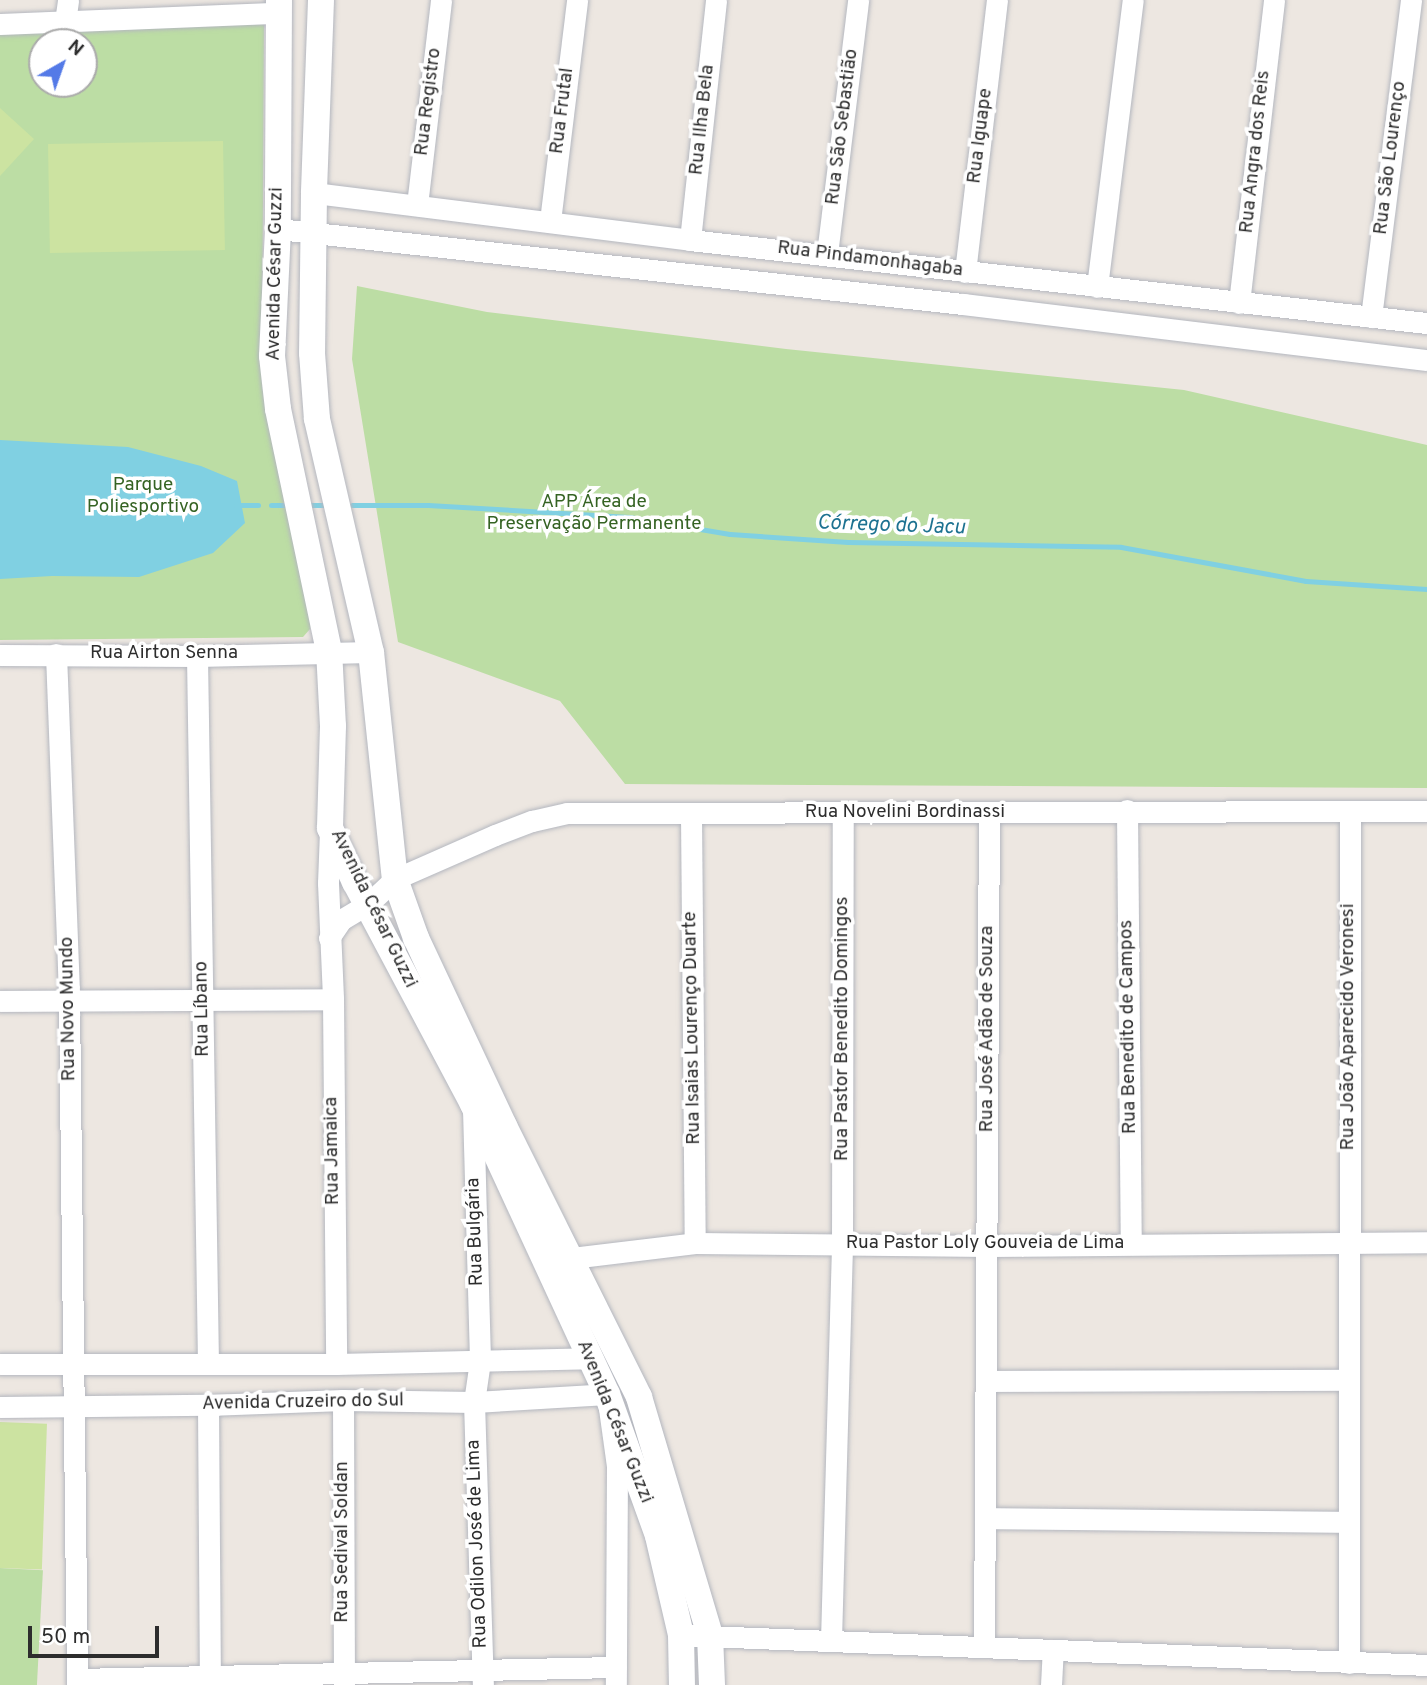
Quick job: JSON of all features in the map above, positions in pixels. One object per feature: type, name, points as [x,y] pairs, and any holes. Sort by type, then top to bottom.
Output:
[{"type":"street","points":[[65,22],[68,0]]},
{"type":"street","name":"Avenida César Guzzi","points":[[321,0],[312,352],[317,419],[371,652],[395,879],[416,938],[556,1259],[590,1358],[607,1394],[659,1536],[681,1634],[682,1685]]},
{"type":"street","name":"Rua Registro","points":[[417,205],[441,0]]},
{"type":"street","name":"Rua Frutal","points":[[550,221],[577,0]]},
{"type":"street","name":"Rua Ilha Bela","points":[[690,240],[716,0]]},
{"type":"street","name":"Rua São Sebastião","points":[[827,254],[858,0]]},
{"type":"street","name":"Rua Iguape","points":[[965,272],[997,0]]},
{"type":"street","points":[[1097,286],[1133,0]]},
{"type":"street","name":"Rua Angra dos Reis","points":[[1239,303],[1274,0]]},
{"type":"street","name":"Rua São Lourenço","points":[[1371,317],[1411,0]]},
{"type":"street","points":[[0,24],[65,22],[279,6]]},
{"type":"street","name":"Avenida César Guzzi","points":[[279,6],[278,229],[272,356],[278,409],[329,650],[333,726],[330,828],[556,1259]]},
{"type":"street","name":"Rua Pindamonhagaba","points":[[314,193],[690,240],[1427,323]]},
{"type":"street","points":[[278,229],[936,300],[1427,360]]},
{"type":"street","name":"Rua Airton Senna","points":[[0,655],[197,656],[329,650],[371,652]]},
{"type":"street","name":"Rua Novo Mundo","points":[[56,654],[69,1000],[77,1682]]},
{"type":"street","name":"Rua Líbano","points":[[197,656],[208,1363]]},
{"type":"street","name":"Rua Benedito de Campos","points":[[1127,810],[1130,1244]]},
{"type":"street","name":"Rua João Aparecido Veronesi","points":[[1349,1663],[1347,1242],[1350,811]]},
{"type":"street","name":"Rua Novelini Bordinassi","points":[[368,904],[395,879],[508,831],[567,813],[1427,811]]},
{"type":"street","name":"Rua José Adão de Souza","points":[[984,1646],[989,813]]},
{"type":"street","name":"Rua Isaias Lourenço Duarte","points":[[691,814],[695,1243]]},
{"type":"street","name":"Rua Pastor Benedito Domingos","points":[[831,1640],[842,1244],[843,814]]},
{"type":"street","name":"Rua Jamaica","points":[[330,828],[329,938],[333,999],[336,1364]]},
{"type":"street","points":[[347,863],[357,874],[368,874],[381,865],[390,850]]},
{"type":"street","points":[[329,938],[348,914],[368,904]]},
{"type":"street","points":[[0,1001],[333,999]]},
{"type":"street","name":"Rua Bulgária","points":[[473,1104],[480,1361],[474,1402]]},
{"type":"street","name":"Rua Pastor Loly Gouveia de Lima","points":[[556,1259],[695,1243],[988,1246],[1427,1242]]},
{"type":"street","points":[[556,1259],[639,1397],[710,1635],[712,1685]]},
{"type":"street","name":"Avenida Cruzeiro do Sul","points":[[0,1364],[336,1364],[590,1358]]},
{"type":"street","points":[[986,1381],[1348,1380]]},
{"type":"street","points":[[77,1682],[616,1676],[617,1466],[607,1394]]},
{"type":"street","name":"Avenida Cruzeiro do Sul","points":[[0,1406],[208,1405],[343,1400],[474,1402],[607,1394]]},
{"type":"street","name":"Rua Sedival Soldan","points":[[343,1400],[344,1680]]},
{"type":"street","name":"Rua Odilon José de Lima","points":[[474,1402],[483,1679]]},
{"type":"street","points":[[208,1405],[210,1681]]},
{"type":"street","points":[[985,1518],[1348,1522]]},
{"type":"street","points":[[681,1634],[1427,1665]]},
{"type":"street","points":[[1051,1685],[1053,1650]]},
{"type":"green space","name":"Parque Poliesportivo","points":[[264,24],[262,376],[312,615],[310,629],[303,637],[0,640],[0,31],[28,30],[28,98],[98,98],[98,28]]},
{"type":"green space","points":[[0,108],[34,139],[0,176]]},
{"type":"green space","points":[[223,141],[225,250],[50,253],[48,144]]},
{"type":"green space","name":"APP Área de Preservação Permanente","points":[[357,286],[487,312],[786,349],[1184,390],[1427,445],[1427,788],[625,784],[560,701],[398,642],[352,359]]},
{"type":"green space","points":[[0,1422],[47,1424],[42,1570],[0,1568]]},
{"type":"green space","points":[[0,1568],[43,1570],[37,1685],[0,1685]]},
{"type":"water","points":[[0,440],[128,447],[201,466],[237,481],[245,523],[213,553],[139,577],[52,576],[0,579]]},
{"type":"waterway","name":"Córrego do Jacu","points":[[236,505],[258,505]]},
{"type":"waterway","name":"Córrego do Jacu","points":[[271,505],[287,505]]},
{"type":"waterway","name":"Córrego do Jacu","points":[[308,505],[330,505]]},
{"type":"waterway","name":"Córrego do Jacu","points":[[352,505],[428,505],[629,517],[730,534],[848,542],[1121,547],[1306,581],[1427,589]]}]
